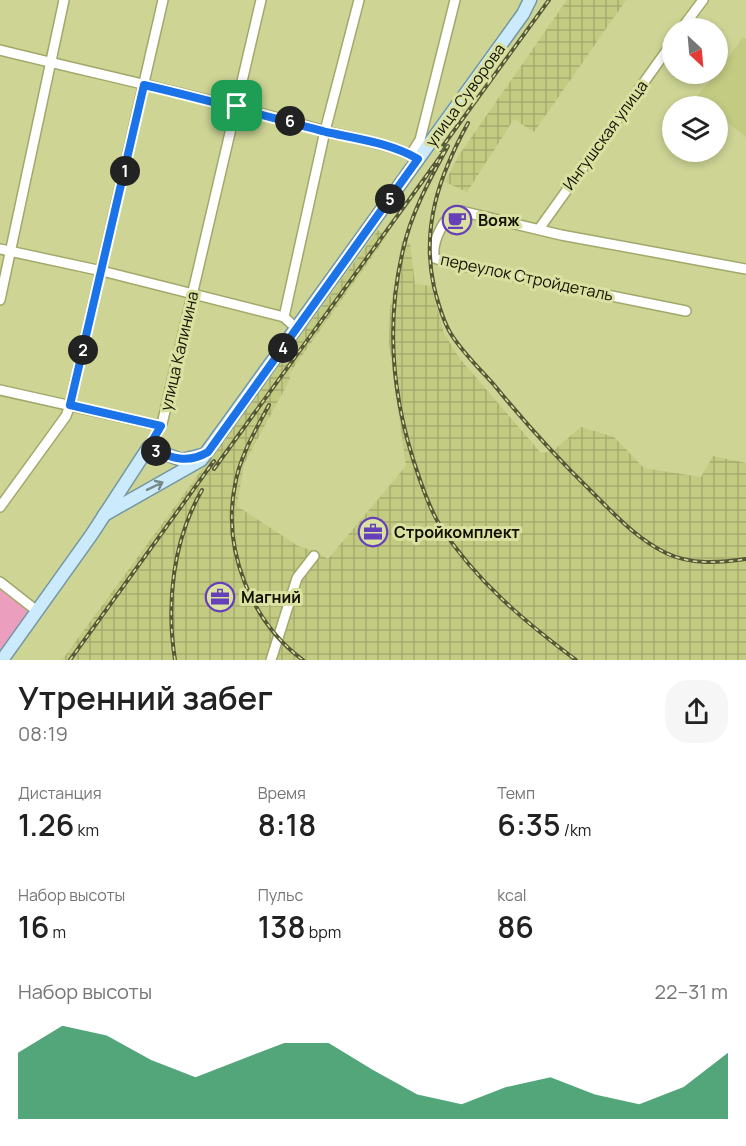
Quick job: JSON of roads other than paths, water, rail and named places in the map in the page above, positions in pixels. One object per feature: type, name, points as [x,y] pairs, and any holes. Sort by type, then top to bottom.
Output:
[{"type":"main road","name":"улица Суворова","points":[[104,515],[138,494],[197,464],[208,452],[297,329],[415,156],[523,14],[530,0]]},
{"type":"main road","points":[[148,448],[182,460],[200,457],[208,452]]},
{"type":"main road","name":"улица Калинина","points":[[2,660],[148,448]]},
{"type":"street","points":[[0,300],[5,250],[64,0]]},
{"type":"street","points":[[0,507],[66,416],[70,405],[163,0]]},
{"type":"street","name":"улица Калинина","points":[[148,448],[161,426],[261,0]]},
{"type":"street","points":[[284,317],[325,131],[359,0]]},
{"type":"street","points":[[0,50],[237,106],[325,131],[393,147],[415,156],[455,0]]},
{"type":"street","points":[[690,18],[703,0]]},
{"type":"street","name":"Ингушская улица","points":[[539,229],[662,57]]},
{"type":"street","name":"переулок Стройдеталь","points":[[539,229],[454,212],[436,240],[434,258],[686,311]]},
{"type":"street","points":[[539,229],[746,269]]},
{"type":"street","points":[[5,250],[102,271],[284,317],[297,329]]},
{"type":"street","points":[[0,390],[161,426]]},
{"type":"street","points":[[271,660],[297,578],[314,556]]},
{"type":"street","points":[[0,582],[37,611]]},
{"type":"railway","points":[[440,150],[549,0]]},
{"type":"railway","points":[[468,123],[441,182],[431,223],[430,244],[434,287],[443,318],[451,334],[542,441],[636,534],[666,553],[685,560],[715,562],[746,559]]},
{"type":"railway","points":[[214,469],[448,146],[428,184],[406,236],[397,279],[394,307],[394,365],[403,421],[428,503],[455,547],[502,600],[576,660]]},
{"type":"railway","points":[[269,405],[237,474],[232,509],[233,534],[237,558],[255,605],[269,626],[303,660]]},
{"type":"railway","points":[[70,660],[214,461]]},
{"type":"railway","points":[[175,660],[171,616],[174,572],[184,530],[202,490]]},
{"type":"place","name":"Вояж","points":[[457,220]]},
{"type":"place","name":"Стройкомплект","points":[[373,532]]},
{"type":"place","name":"Магний","points":[[220,597]]}]
